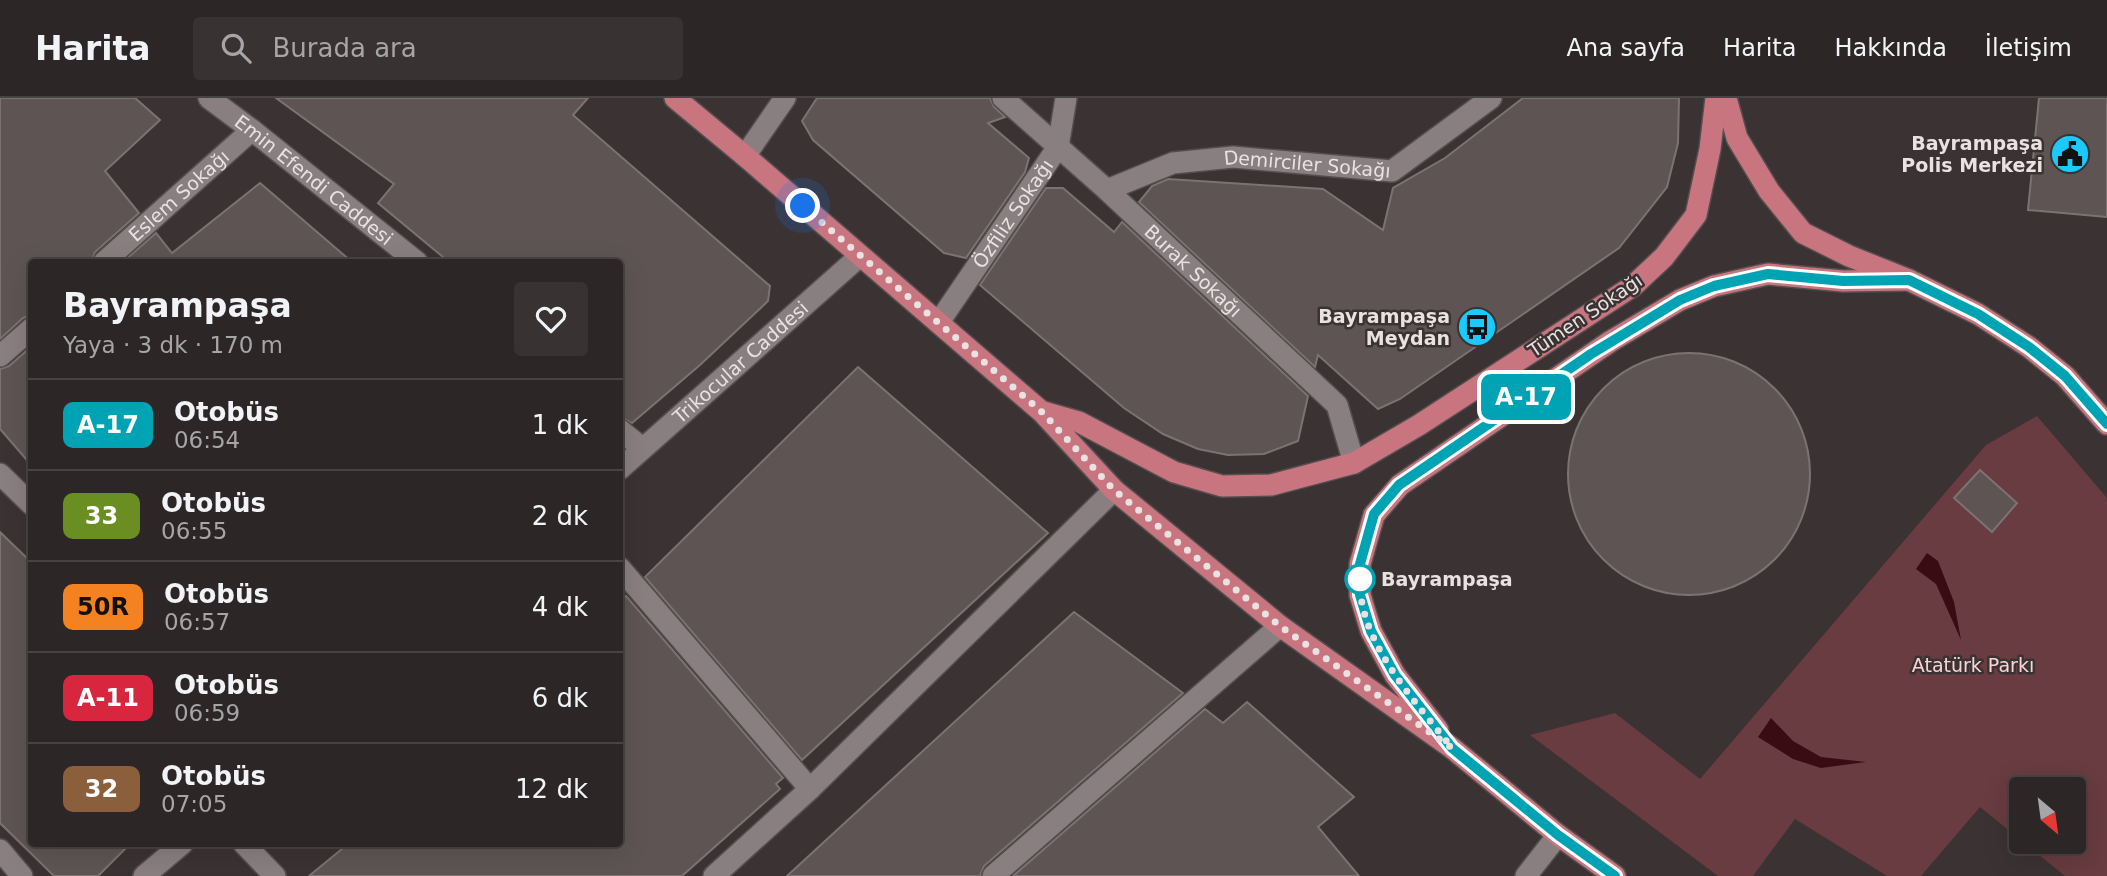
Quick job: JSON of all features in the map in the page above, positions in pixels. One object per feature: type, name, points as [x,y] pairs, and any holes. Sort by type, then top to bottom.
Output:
[{"type":"main road","points":[[675,98],[1042,412],[1114,490],[1280,626],[1452,748],[1558,835],[1615,876]]},
{"type":"main road","name":"Tümen Sokağı","points":[[1042,412],[1079,422],[1174,472],[1222,486],[1271,485],[1354,463],[1419,425],[1623,293],[1664,257],[1696,215],[1710,149],[1716,98]]},
{"type":"main road","points":[[1726,98],[1737,138],[1769,191],[1803,233],[1978,314],[2029,347],[2065,376],[2105,419]]},
{"type":"main road","points":[[1452,748],[1395,675],[1371,631],[1360,595],[1360,564],[1374,514],[1399,485],[1600,348],[1680,300],[1714,286],[1768,274],[1843,281],[1909,280]]},
{"type":"street","name":"Emin Efendi Caddesi","points":[[209,98],[413,259]]},
{"type":"street","points":[[745,156],[785,98]]},
{"type":"street","name":"Burak Sokağı","points":[[1003,98],[1107,190],[1338,405],[1354,463]]},
{"type":"street","name":"Özfiliz Sokağı","points":[[939,322],[1058,147],[1066,98]]},
{"type":"street","name":"Demirciler Sokağı","points":[[1107,190],[1173,163],[1233,158],[1392,171],[1491,98]]},
{"type":"street","name":"Eslem Sokağı","points":[[107,259],[252,130]]},
{"type":"street","name":"Trikocular Caddesi","points":[[623,466],[860,256]]},
{"type":"street","points":[[0,356],[28,332]]},
{"type":"street","points":[[623,432],[642,448]]},
{"type":"street","points":[[0,474],[28,501]]},
{"type":"street","points":[[714,876],[810,789],[1114,490]]},
{"type":"street","points":[[623,571],[810,789]]},
{"type":"street","points":[[993,876],[1280,626]]},
{"type":"street","points":[[1526,876],[1558,835]]},
{"type":"street","points":[[144,876],[178,847]]},
{"type":"street","points":[[247,847],[275,876]]},
{"type":"street","points":[[0,850],[22,876]]},
{"type":"green space","name":"Atatürk Parkı","points":[[2037,416],[2107,498],[2107,876],[2065,876],[2038,854],[2086,854],[2086,777],[2009,777],[2009,830],[1980,807],[1921,876],[1887,876],[1795,819],[1753,876],[1718,876],[1530,735],[1615,713],[1700,779],[1986,445]]},
{"type":"shaded area","points":[[1927,553],[1938,561],[1954,602],[1961,640],[1936,584],[1916,569]]},
{"type":"shaded area","points":[[1771,718],[1793,741],[1821,757],[1866,762],[1821,768],[1793,759],[1758,737]]},
{"type":"building","points":[[0,98],[135,98],[160,120],[105,171],[139,213],[95,252],[92,259],[28,259],[28,316],[0,339]]},
{"type":"building","points":[[276,98],[588,98],[573,115],[770,286],[768,301],[700,365],[632,423],[623,418],[623,259],[445,259],[378,203],[394,184]]},
{"type":"building","points":[[817,98],[990,98],[994,107],[1005,117],[988,123],[1029,158],[1025,172],[966,258],[944,253],[813,140],[802,121]]},
{"type":"building","points":[[1523,98],[1679,98],[1678,143],[1667,187],[1619,248],[1400,399],[1378,409],[1318,355],[1315,367],[1139,202],[1152,186],[1168,179],[1323,189],[1383,230],[1393,188],[1445,158]]},
{"type":"building","name":"Bayrampaşa Polis Merkezi","points":[[2039,98],[2107,98],[2107,217],[2028,210]]},
{"type":"building","points":[[260,183],[349,259],[126,259],[156,233],[172,253]]},
{"type":"building","points":[[1046,188],[1063,188],[1114,232],[1122,222],[1308,396],[1298,441],[1264,454],[1228,455],[1198,449],[1163,434],[1124,408],[980,285]]},
{"type":"building","points":[[28,349],[28,461],[0,429],[0,369],[9,366]]},
{"type":"building","points":[[1677,353],[1701,353],[1746,367],[1775,388],[1790,407],[1801,428],[1808,450],[1808,498],[1801,520],[1790,541],[1775,560],[1746,581],[1724,590],[1701,595],[1677,595],[1632,581],[1612,568],[1595,551],[1582,531],[1573,509],[1568,486],[1568,462],[1582,417],[1595,397],[1612,380],[1632,367],[1654,358]]},
{"type":"building","points":[[858,367],[1048,533],[802,760],[645,577]]},
{"type":"building","points":[[1980,470],[2017,503],[1992,532],[1954,498]]},
{"type":"building","points":[[0,532],[28,559],[28,847],[127,847],[98,876],[54,876],[0,823]]},
{"type":"building","points":[[626,596],[783,778],[776,784],[780,789],[682,876],[309,876],[344,847],[623,847],[623,600]]},
{"type":"building","points":[[1074,612],[1183,693],[984,866],[980,876],[787,876]]},
{"type":"building","points":[[1247,702],[1354,797],[1318,827],[1359,876],[1013,876],[1205,709],[1223,723]]},
{"type":"bus line","name":"A-17","points":[[1615,876],[1558,835],[1452,748],[1395,675],[1371,631],[1360,595],[1360,564],[1374,514],[1399,485],[1591,354],[1680,300],[1714,286],[1768,274],[1843,281],[1909,280],[1978,314],[2029,347],[2065,376],[2107,424]]},
{"type":"place","name":"Bayrampaşa Polis Merkezi","points":[[2070,154]]},
{"type":"place","name":"Bayrampaşa Meydan","points":[[1477,327]]},
{"type":"place","name":"Bayrampaşa","points":[[1360,579]]},
{"type":"route","points":[[803,206],[1042,412],[1114,490],[1280,626],[1452,748],[1395,675],[1371,631],[1360,595],[1360,579]]}]
